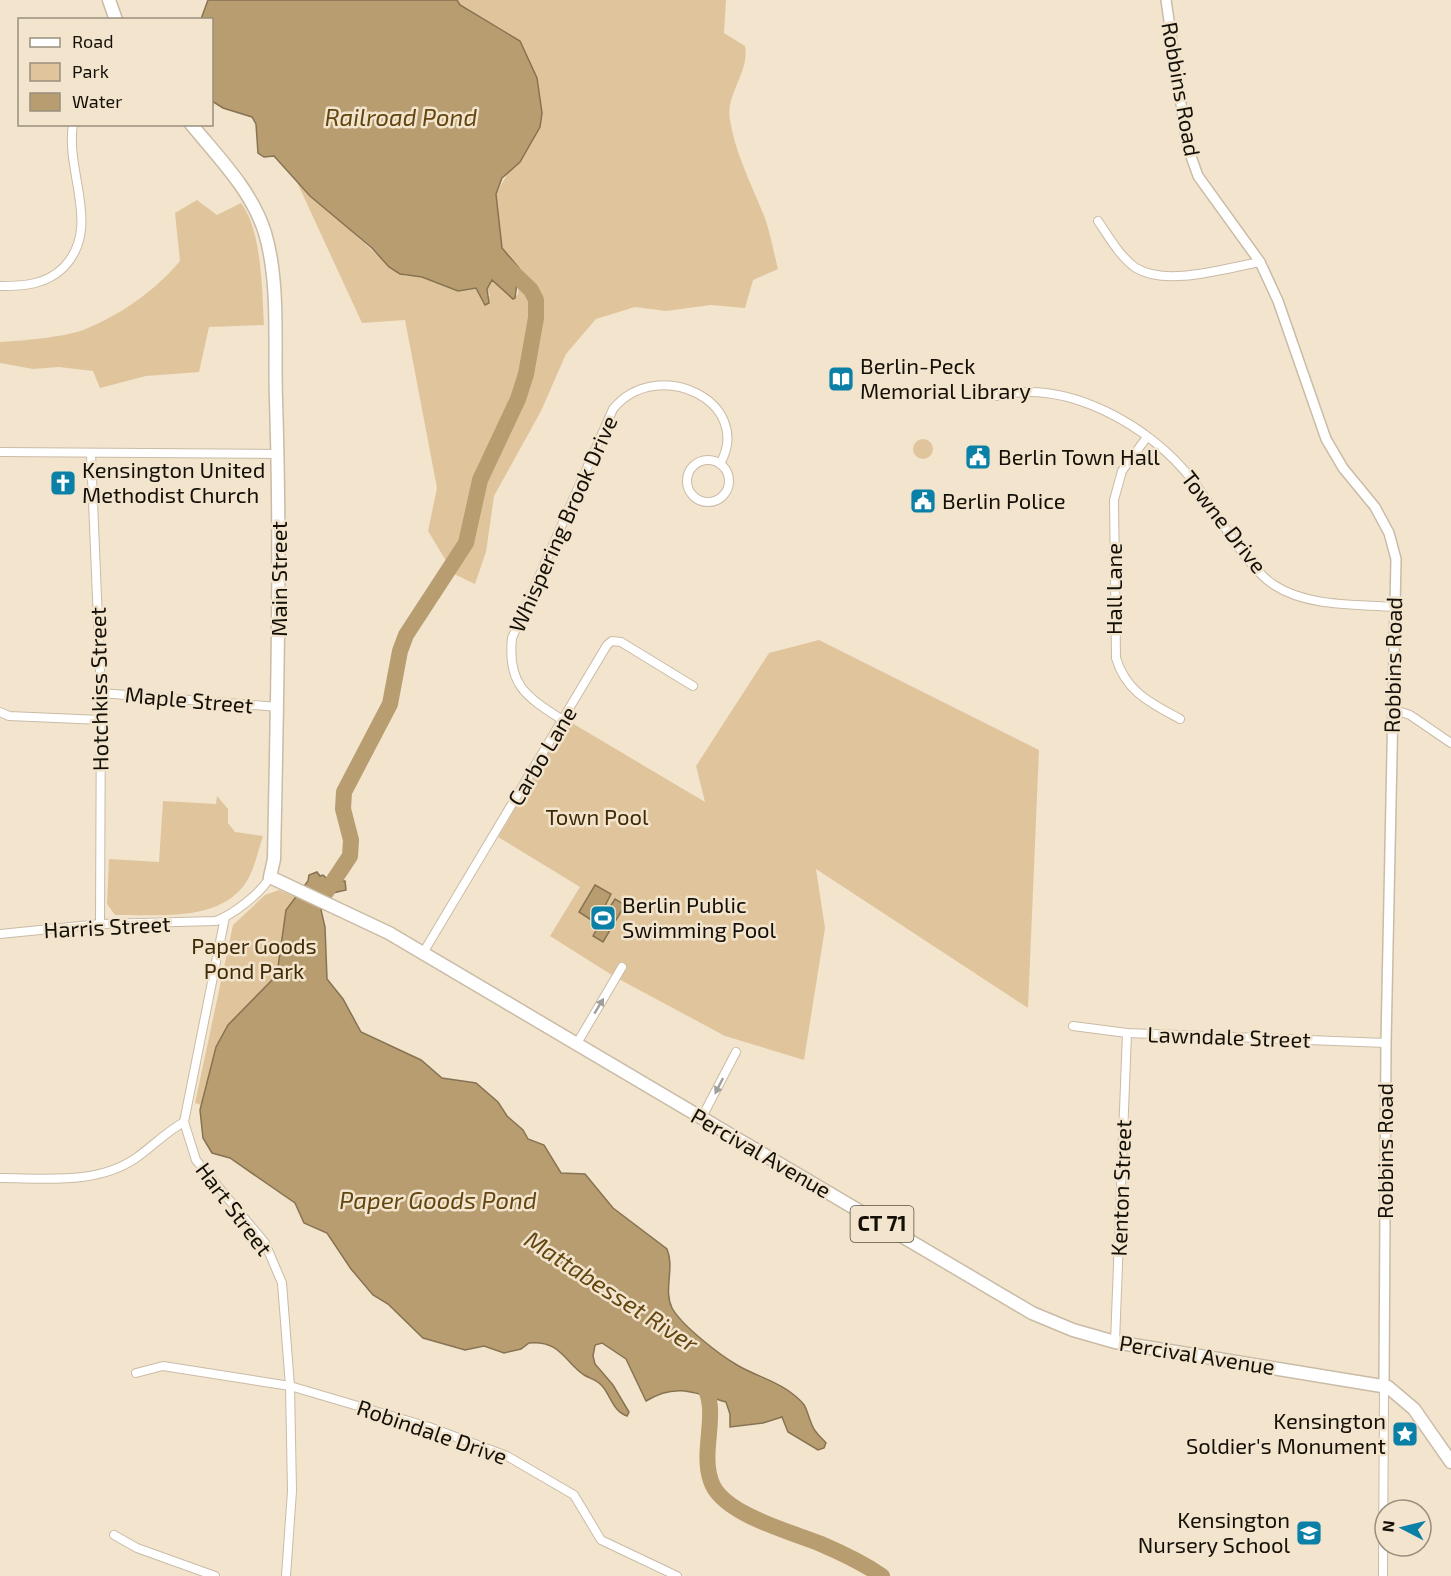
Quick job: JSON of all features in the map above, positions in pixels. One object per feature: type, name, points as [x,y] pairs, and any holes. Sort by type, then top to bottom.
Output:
[{"type":"main road","points":[[109,0],[115,18]]},
{"type":"main road","name":"Main Street","points":[[193,126],[235,177],[255,207],[265,234],[272,274],[278,454],[278,707],[274,859],[270,877]]},
{"type":"main road","name":"Percival Avenue","points":[[270,877],[329,904],[423,953],[1032,1313],[1073,1330],[1115,1342],[1384,1386],[1401,1396],[1414,1408],[1451,1462]]},
{"type":"street","name":"Robbins Road","points":[[1167,0],[1187,145],[1198,176],[1260,262],[1278,301],[1326,439],[1343,468],[1375,507],[1389,533],[1396,560],[1386,1043],[1384,1386]]},
{"type":"street","points":[[0,286],[27,286],[44,280],[58,272],[72,259],[79,245],[82,209],[72,167],[73,126]]},
{"type":"street","points":[[1098,221],[1122,255],[1136,268],[1152,276],[1172,277],[1260,262]]},
{"type":"street","name":"Whispering Brook Drive","points":[[564,721],[535,702],[517,682],[511,661],[512,638],[614,409],[629,393],[652,385],[676,385],[696,391],[714,407],[725,429],[726,449],[720,464]]},
{"type":"street","name":"Towne Drive","points":[[997,396],[1011,393],[1036,393],[1079,402],[1104,411],[1147,437],[1176,460],[1256,568],[1273,584],[1293,595],[1316,601],[1394,607]]},
{"type":"street","name":"Hall Lane","points":[[1147,437],[1122,471],[1116,492],[1116,658],[1120,673],[1131,688],[1143,699],[1180,719]]},
{"type":"street","points":[[0,452],[278,454]]},
{"type":"street","name":"Hotchkiss Street","points":[[91,454],[101,693],[100,924]]},
{"type":"street","name":"Whispering Brook Drive","points":[[709,460],[720,464],[729,479],[726,491],[717,500],[699,499],[688,485],[692,467],[709,460]]},
{"type":"street","name":"Carbo Lane","points":[[423,953],[612,641],[621,642],[693,686]]},
{"type":"street","name":"Maple Street","points":[[101,693],[278,707]]},
{"type":"street","points":[[1392,709],[1410,715],[1451,743]]},
{"type":"street","points":[[0,712],[9,716],[101,720]]},
{"type":"street","name":"Harris Street","points":[[0,934],[100,924],[205,922],[225,917],[263,887],[270,877]]},
{"type":"street","name":"Hart Street","points":[[225,917],[184,1122],[196,1160],[265,1243],[278,1271],[285,1296],[292,1491],[286,1576]]},
{"type":"street","points":[[576,1045],[622,967]]},
{"type":"street","name":"Lawndale Street","points":[[1073,1026],[1127,1033],[1386,1043]]},
{"type":"street","name":"Kenton Street","points":[[1115,1342],[1127,1033]]},
{"type":"street","points":[[702,1119],[736,1052]]},
{"type":"street","points":[[0,1178],[63,1178],[100,1174],[135,1158],[165,1132],[184,1122]]},
{"type":"street","name":"Robindale Drive","points":[[136,1373],[163,1366],[290,1386],[429,1427],[507,1456],[574,1495],[601,1540],[677,1576]]},
{"type":"street","points":[[1383,1576],[1384,1386]]},
{"type":"street","points":[[114,1535],[137,1548],[216,1576]]},
{"type":"green space","points":[[457,0],[726,0],[724,33],[745,46],[746,56],[729,111],[732,132],[767,225],[778,269],[753,280],[745,308],[711,305],[666,311],[635,307],[596,319],[566,354],[541,411],[494,496],[486,552],[475,584],[454,574],[428,531],[437,488],[405,320],[362,323],[296,180],[376,254],[405,276],[422,277],[458,291],[476,288],[486,305],[490,295],[487,289],[492,279],[513,299],[518,294],[519,268],[502,248],[496,194],[542,113],[537,78],[520,41],[460,5]]},
{"type":"green space","points":[[197,200],[217,215],[241,203],[248,215],[260,261],[264,325],[209,327],[199,372],[146,376],[100,388],[93,371],[59,367],[33,369],[0,363],[0,342],[54,337],[83,330],[110,318],[136,302],[180,261],[175,213]]},
{"type":"green space","points":[[919,439],[927,439],[933,445],[933,453],[927,459],[919,459],[913,453],[913,445]]},
{"type":"green space","name":"Town Pool","points":[[819,640],[1039,750],[1028,1008],[816,869],[825,928],[804,1060],[725,1036],[615,977],[550,936],[580,887],[498,837],[567,720],[705,802],[696,766],[769,653]]},
{"type":"green space","points":[[217,796],[228,809],[228,823],[235,832],[263,836],[245,884],[219,905],[203,911],[167,915],[115,915],[107,904],[109,859],[159,862],[163,801],[216,804]]},
{"type":"green space","name":"Paper Goods Pond Park","points":[[279,890],[296,897],[278,974],[226,1029],[201,1105],[195,1103],[233,925],[265,895]]},
{"type":"water","name":"Railroad Pond","points":[[208,0],[457,0],[460,5],[520,41],[537,78],[542,113],[540,127],[520,162],[502,178],[496,194],[502,248],[519,268],[515,298],[513,299],[492,280],[487,289],[489,303],[485,305],[476,288],[458,291],[422,277],[400,274],[389,267],[372,248],[310,196],[274,156],[264,157],[258,153],[256,124],[252,117],[223,108],[213,102],[213,18],[201,18]]},
{"type":"water","name":"Paper Goods Pond","points":[[317,872],[330,881],[345,881],[346,890],[333,893],[321,910],[325,927],[327,979],[343,999],[361,1032],[421,1060],[442,1078],[476,1083],[498,1102],[507,1116],[523,1130],[528,1139],[544,1145],[561,1173],[585,1174],[613,1208],[667,1249],[670,1264],[670,1301],[677,1315],[702,1340],[730,1360],[781,1386],[799,1399],[806,1408],[814,1430],[826,1443],[824,1448],[818,1450],[788,1432],[782,1417],[763,1423],[730,1427],[730,1414],[726,1402],[704,1395],[685,1391],[666,1392],[646,1401],[626,1359],[602,1343],[595,1345],[593,1356],[595,1364],[613,1385],[629,1412],[627,1416],[616,1408],[597,1381],[584,1375],[555,1348],[548,1345],[529,1343],[521,1349],[504,1353],[484,1346],[465,1350],[423,1338],[388,1304],[373,1295],[351,1269],[327,1233],[304,1223],[295,1203],[230,1158],[212,1153],[203,1138],[200,1110],[216,1047],[228,1025],[272,980],[278,967],[286,910],[308,881],[309,875]]},
{"type":"water","name":"Berlin Public Swimming Pool","points":[[595,885],[611,894],[604,908],[608,910],[615,899],[625,905],[603,942],[593,936],[599,925],[579,912]]},
{"type":"waterway","name":"Mattabesset River","points":[[320,901],[350,856],[351,840],[343,809],[344,792],[390,704],[400,651],[406,635],[466,543],[480,480],[518,399],[526,374],[536,318],[536,300],[531,290],[503,263]]},
{"type":"waterway","name":"Mattabesset River","points":[[699,1378],[706,1389],[709,1402],[708,1468],[717,1493],[743,1512],[837,1551],[882,1576]]},
{"type":"place","name":"Berlin-Peck Memorial Library","points":[[841,379]]},
{"type":"place","name":"Berlin Town Hall","points":[[978,457]]},
{"type":"place","name":"Kensington United Methodist Church","points":[[63,483]]},
{"type":"place","name":"Berlin Police","points":[[923,501]]},
{"type":"place","name":"Berlin Public Swimming Pool","points":[[603,918]]},
{"type":"place","name":"Kensington Soldier's Monument","points":[[1405,1434]]},
{"type":"place","name":"Kensington Nursery School","points":[[1309,1533]]}]
